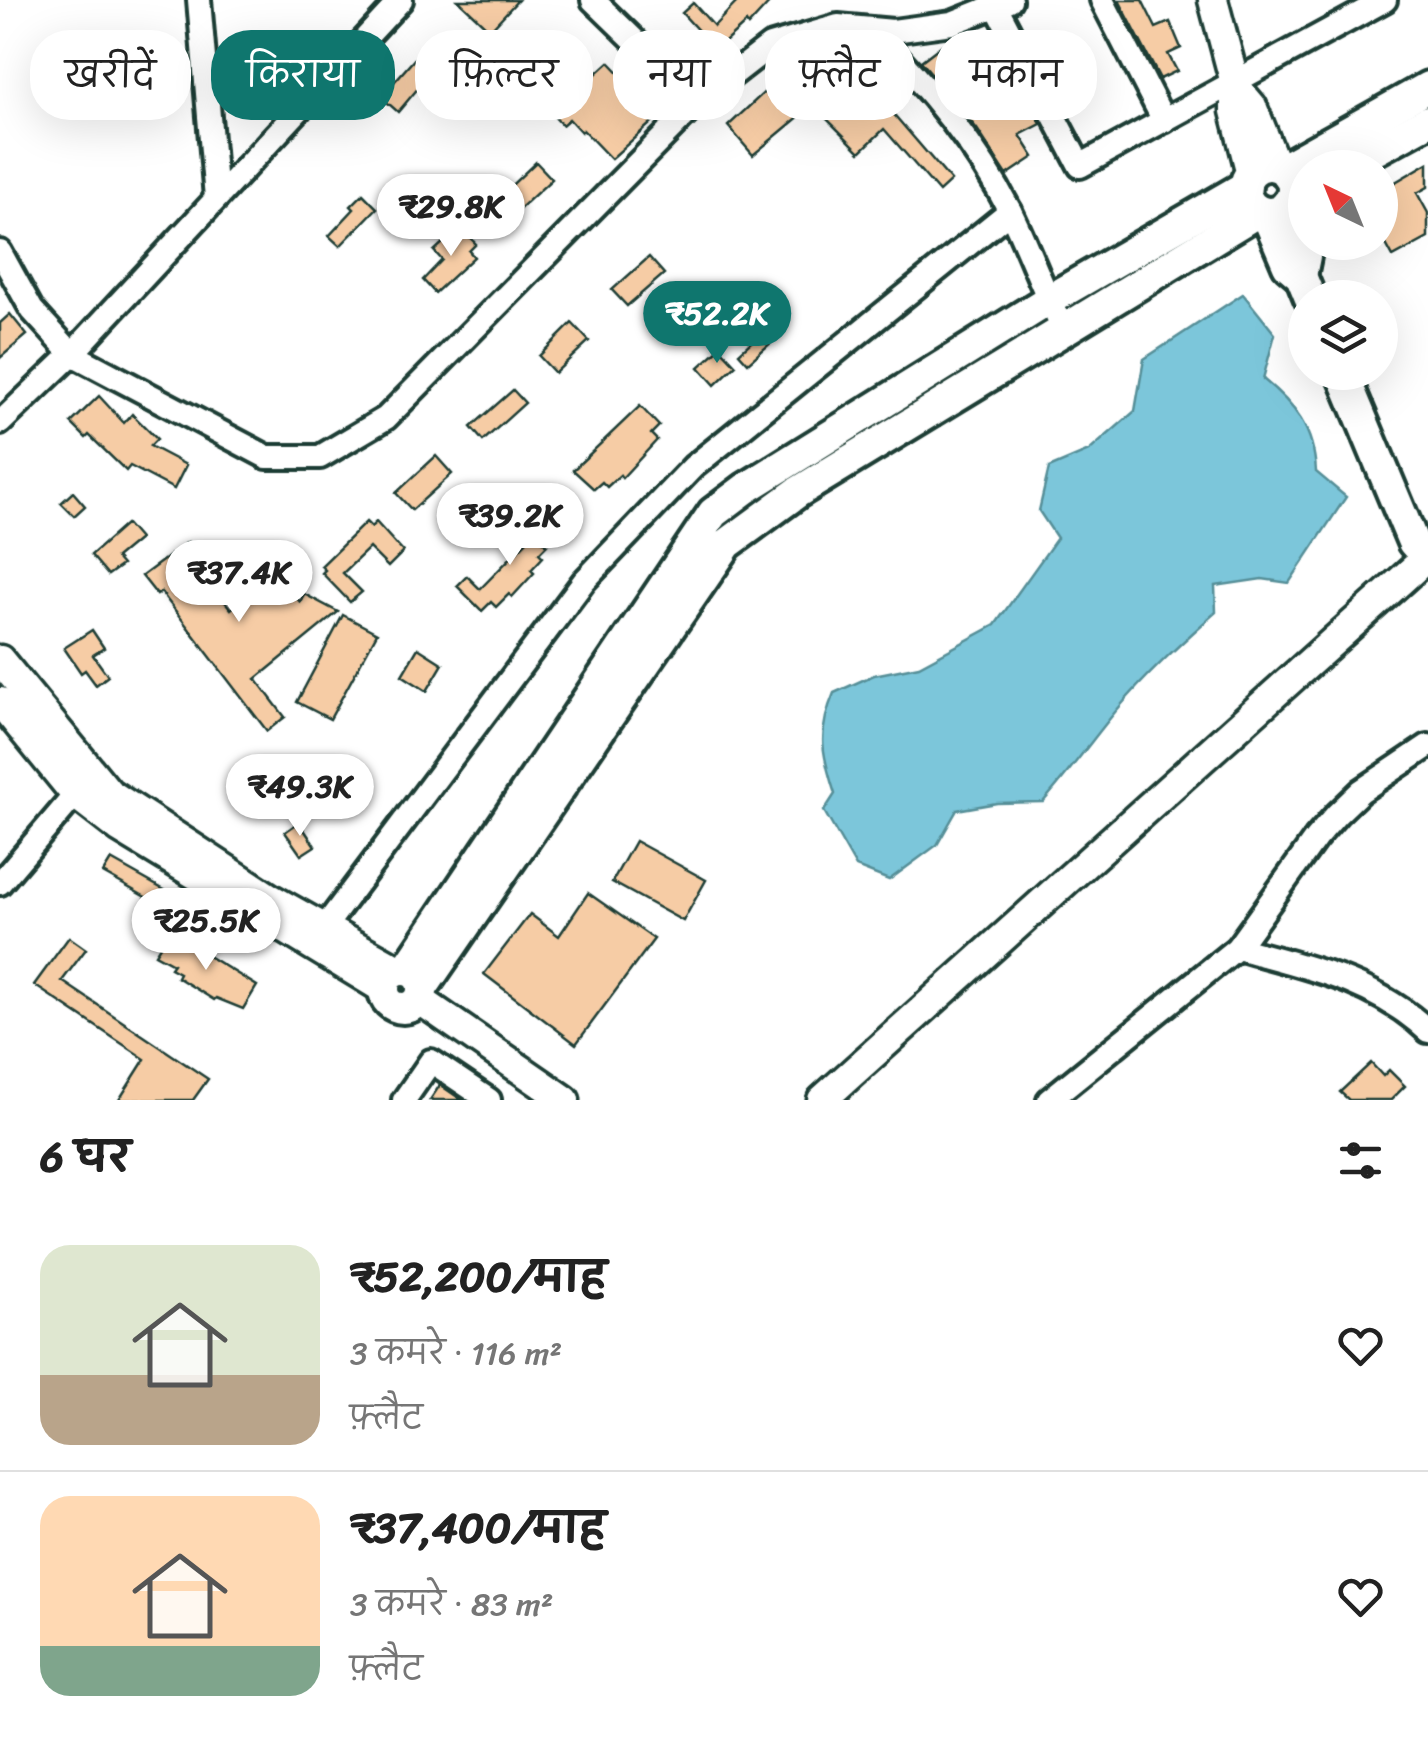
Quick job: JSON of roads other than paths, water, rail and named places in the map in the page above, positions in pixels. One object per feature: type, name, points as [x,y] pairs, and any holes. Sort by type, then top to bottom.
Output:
[{"type":"main road","points":[[1362,150],[1428,87]]},
{"type":"main road","points":[[406,983],[712,514],[746,488],[1047,300],[1274,190],[1389,126],[1428,121]]},
{"type":"main road","points":[[1274,190],[1288,265],[1300,280]]},
{"type":"main road","points":[[406,983],[727,544],[798,492],[1064,330],[1274,190]]},
{"type":"main road","points":[[1350,390],[1413,542],[1427,558]]},
{"type":"street","points":[[199,0],[216,198]]},
{"type":"street","points":[[0,423],[72,354],[402,0]]},
{"type":"street","points":[[592,0],[623,30]]},
{"type":"street","points":[[1102,0],[1164,122]]},
{"type":"street","points":[[1213,0],[1236,85],[1235,111],[1274,190]]},
{"type":"street","points":[[745,65],[770,46],[838,26],[893,31],[952,23],[1003,3],[1080,166],[1236,85],[1386,0]]},
{"type":"street","points":[[870,29],[920,78],[971,148],[1010,211],[1047,300],[1064,330]]},
{"type":"street","points":[[0,252],[32,310],[72,354],[267,457],[320,456],[386,418],[680,120]]},
{"type":"street","points":[[324,928],[584,581],[693,467],[1010,211]]},
{"type":"street","points":[[822,1100],[1427,558]]},
{"type":"street","points":[[0,660],[84,785],[119,828],[406,983]]},
{"type":"street","points":[[0,702],[84,785],[324,928],[565,1100]]},
{"type":"street","points":[[1049,1100],[1236,948],[1336,814],[1361,791],[1428,746]]},
{"type":"street","points":[[0,883],[84,785]]},
{"type":"street","points":[[1236,948],[1351,980],[1403,1008],[1428,1031]]},
{"type":"street","points":[[404,1100],[431,1062],[488,1100]]},
{"type":"water","points":[[1243,294],[1275,334],[1263,379],[1301,419],[1311,443],[1316,472],[1346,497],[1289,583],[1262,579],[1215,586],[1216,612],[1127,698],[1043,802],[997,803],[957,810],[937,845],[889,880],[856,867],[824,811],[835,794],[823,744],[825,720],[834,693],[874,675],[919,666],[995,625],[1057,538],[1039,511],[1049,468],[1089,451],[1135,411],[1144,359]]}]
